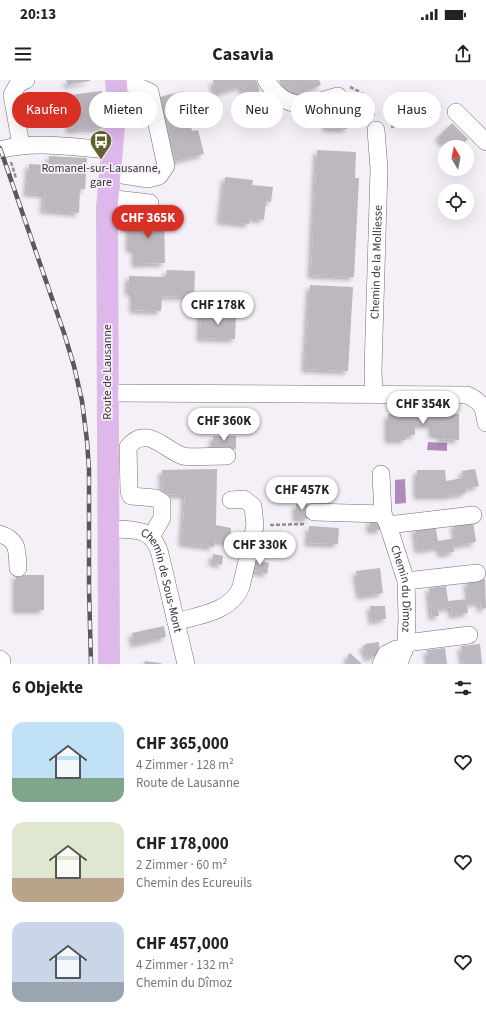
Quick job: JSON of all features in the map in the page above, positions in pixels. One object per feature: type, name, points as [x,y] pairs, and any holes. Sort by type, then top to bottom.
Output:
[{"type":"main road","name":"Route de Lausanne","points":[[109,664],[107,198],[117,91],[116,80]]},
{"type":"street","points":[[21,145],[12,96],[18,84],[26,80]]},
{"type":"street","points":[[110,173],[148,179],[159,176],[166,166],[150,92],[123,80]]},
{"type":"street","points":[[266,80],[273,92],[286,102],[307,105],[342,91]]},
{"type":"street","points":[[456,112],[486,142]]},
{"type":"street","name":"Chemin de la Molliesse","points":[[374,394],[373,370],[379,169],[376,130]]},
{"type":"street","points":[[0,150],[21,145],[37,144],[112,150]]},
{"type":"street","points":[[107,198],[150,203]]},
{"type":"street","points":[[107,393],[467,395],[478,400],[484,411],[486,423]]},
{"type":"street","points":[[151,536],[162,518],[162,502],[155,498],[132,496],[129,491],[128,447],[132,441],[143,438],[153,439],[184,456],[227,456]]},
{"type":"street","name":"Chemin du Dîmoz","points":[[381,474],[385,519],[406,580],[407,617],[403,653]]},
{"type":"street","points":[[176,622],[215,610],[230,602],[238,594],[241,587],[255,526],[253,506],[244,499],[231,500]]},
{"type":"street","points":[[314,512],[385,519],[473,515]]},
{"type":"street","name":"Chemin de Sous-Mont","points":[[109,529],[143,531],[151,536],[155,541],[160,554],[186,664]]},
{"type":"street","points":[[0,534],[10,538],[17,547],[18,568]]},
{"type":"street","points":[[406,580],[477,573]]},
{"type":"street","points":[[381,664],[386,654],[396,649],[403,653],[469,635]]},
{"type":"street","points":[[0,659],[2,664]]},
{"type":"path","points":[[342,91],[362,92],[370,102],[374,112],[376,130],[383,130],[445,110],[456,112]]},
{"type":"path","points":[[255,526],[311,523],[314,512]]},
{"type":"shaded area","points":[[428,442],[447,443],[447,451],[427,450]]},
{"type":"shaded area","points":[[405,479],[406,503],[395,504],[395,480]]},
{"type":"building","points":[[66,80],[90,80],[90,81],[68,85]]},
{"type":"building","points":[[213,80],[256,80],[260,91],[244,92],[242,86],[222,92],[215,92]]},
{"type":"building","points":[[279,80],[319,80],[321,85],[306,92],[291,92],[291,99],[288,100]]},
{"type":"building","points":[[89,93],[89,128],[105,128],[70,130],[70,128],[81,128],[81,94]]},
{"type":"building","points":[[165,96],[165,118],[160,97]]},
{"type":"building","points":[[452,123],[468,139],[441,140],[438,137]]},
{"type":"building","points":[[167,128],[191,128],[192,131],[198,130],[204,154],[175,161]]},
{"type":"building","points":[[326,128],[347,128],[347,129]]},
{"type":"building","points":[[317,150],[356,152],[355,178],[359,178],[354,277],[311,275]]},
{"type":"building","points":[[49,156],[87,158],[85,189],[80,189],[79,213],[43,210],[45,194],[27,193],[29,164],[48,165]]},
{"type":"building","points":[[225,177],[253,180],[252,185],[273,187],[271,202],[266,201],[264,220],[250,218],[249,224],[220,221]]},
{"type":"building","points":[[130,215],[164,218],[165,263],[135,264],[135,249],[129,249]]},
{"type":"building","points":[[167,270],[195,271],[194,297],[162,296],[161,311],[133,310],[133,292],[128,292],[129,276],[166,277]]},
{"type":"building","points":[[310,285],[353,287],[348,371],[305,369]]},
{"type":"building","points":[[201,312],[236,313],[235,339],[200,338]]},
{"type":"building","points":[[388,414],[459,414],[459,440],[441,439],[441,435],[432,435],[432,425],[415,425],[415,435],[406,435],[406,440],[388,440]]},
{"type":"building","points":[[213,436],[236,436],[236,449],[213,449]]},
{"type":"building","points":[[217,469],[216,525],[231,528],[230,543],[214,540],[214,547],[182,543],[185,495],[163,494],[162,470]]},
{"type":"building","points":[[475,469],[479,486],[465,489],[466,493],[445,496],[417,496],[417,470],[445,470],[446,481],[463,478],[462,471]]},
{"type":"building","points":[[296,504],[308,504],[308,519],[296,518]]},
{"type":"building","points":[[370,520],[382,522],[381,530],[370,530]]},
{"type":"building","points":[[473,521],[476,542],[453,546],[454,552],[441,554],[440,547],[418,550],[415,528],[435,525],[438,541],[456,538],[454,524]]},
{"type":"building","points":[[309,526],[339,528],[338,544],[308,543]]},
{"type":"building","points":[[213,554],[223,556],[222,565],[212,562]]},
{"type":"building","points":[[252,559],[269,563],[267,574],[250,570]]},
{"type":"building","points":[[380,568],[383,593],[360,596],[356,571]]},
{"type":"building","points":[[16,575],[44,575],[44,610],[16,610]]},
{"type":"building","points":[[485,579],[486,608],[481,609],[480,602],[467,604],[468,613],[452,615],[451,607],[438,609],[439,616],[432,617],[429,588],[446,586],[448,601],[469,599],[467,581]]},
{"type":"building","points":[[370,606],[385,606],[386,619],[372,621]]},
{"type":"building","points":[[164,626],[166,637],[134,644],[132,633]]},
{"type":"building","points":[[379,642],[379,650],[376,656],[367,658],[366,651],[364,651],[363,646],[366,645],[365,644]]},
{"type":"building","points":[[480,644],[482,664],[463,664],[461,646]]},
{"type":"building","points":[[445,648],[447,664],[429,664],[427,650]]},
{"type":"building","points":[[350,653],[362,664],[345,664],[348,661],[348,655]]},
{"type":"building","points":[[145,661],[161,663],[161,664],[144,664]]},
{"type":"railway","points":[[0,148],[64,333],[74,366],[82,401],[89,470],[89,588],[91,664]]},
{"type":"place","name":"Romanel-sur-Lausanne, gare","points":[[101,160]]}]
